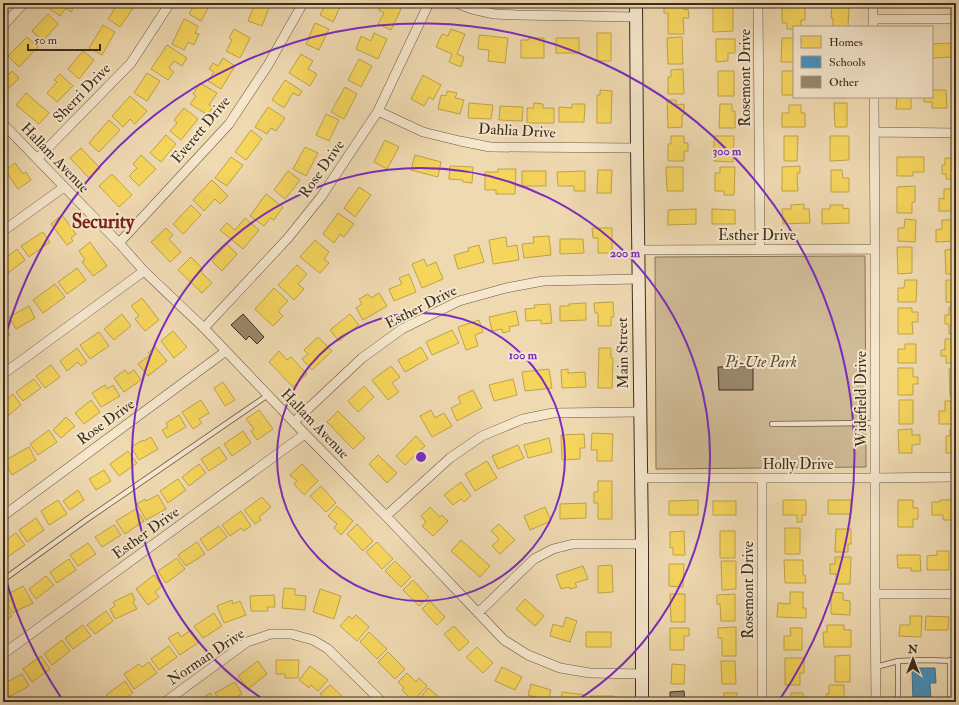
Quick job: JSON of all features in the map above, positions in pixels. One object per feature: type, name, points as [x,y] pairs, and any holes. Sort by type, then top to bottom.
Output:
[{"type":"main road","name":"Main Street","points":[[636,3],[642,544],[642,702]]},
{"type":"street","points":[[3,26],[24,3]]},
{"type":"street","name":"Sherri Drive","points":[[37,159],[130,63],[170,3]]},
{"type":"street","name":"Everett Drive","points":[[119,243],[229,124],[268,65],[303,3]]},
{"type":"street","name":"Rose Drive","points":[[204,328],[288,238],[321,197],[378,111],[430,3]]},
{"type":"street","points":[[456,3],[472,9],[494,14],[636,16]]},
{"type":"street","name":"Rosemont Drive","points":[[758,3],[760,249]]},
{"type":"street","points":[[873,3],[873,23],[956,19]]},
{"type":"street","name":"Widefield Drive","points":[[874,98],[876,702]]},
{"type":"street","name":"Dahlia Drive","points":[[378,111],[423,132],[490,147],[637,148]]},
{"type":"street","name":"Hallam Avenue","points":[[3,124],[119,243],[144,271],[204,328],[504,640],[528,656],[560,668],[590,673],[642,674]]},
{"type":"street","points":[[874,132],[956,133]]},
{"type":"street","points":[[3,232],[64,187]]},
{"type":"street","name":"Esther Drive","points":[[638,250],[875,248]]},
{"type":"street","points":[[3,374],[144,271]]},
{"type":"street","name":"Esther Drive","points":[[294,422],[362,358],[402,329],[459,301],[506,288],[543,281],[638,279]]},
{"type":"street","name":"Rose Drive","points":[[3,516],[226,351]]},
{"type":"street","points":[[386,516],[450,458],[482,436],[523,419],[553,413],[640,412]]},
{"type":"street","name":"Esther Drive","points":[[3,654],[305,434]]},
{"type":"street","name":"Holly Drive","points":[[641,478],[956,477]]},
{"type":"street","name":"Rosemont Drive","points":[[762,478],[762,702]]},
{"type":"street","points":[[478,612],[534,559],[554,548],[573,544],[642,544]]},
{"type":"street","points":[[875,594],[956,594]]},
{"type":"street","name":"Norman Drive","points":[[165,702],[247,642],[271,634],[291,634],[313,640],[328,649],[382,702]]},
{"type":"lane","points":[[3,580],[111,503],[268,395]]},
{"type":"lane","points":[[772,424],[875,423]]},
{"type":"lane","points":[[950,660],[950,702]]},
{"type":"lane","points":[[876,667],[898,661],[956,661]]},
{"type":"lane","points":[[898,661],[898,702]]},
{"type":"green space","name":"Pi-Ute Park","points":[[865,256],[866,467],[656,469],[655,257]]},
{"type":"building: Homes","points":[[54,3],[77,3],[71,12],[66,8],[60,16],[50,9]]},
{"type":"building: Homes","points":[[112,3],[126,3],[133,8],[120,27],[108,19],[115,8],[110,5]]},
{"type":"building: Homes","points":[[195,3],[211,3],[201,21],[189,14]]},
{"type":"building: Homes","points":[[255,3],[266,3],[270,5],[262,26],[248,21]]},
{"type":"building: Homes","points":[[326,3],[342,3],[333,22],[320,15]]},
{"type":"building: Homes","points":[[382,3],[388,3],[401,9],[391,30],[378,24],[384,13],[379,10]]},
{"type":"building: Homes","points":[[713,5],[733,5],[733,31],[713,32]]},
{"type":"building: Homes","points":[[832,5],[849,6],[848,26],[833,26],[833,18],[831,18]]},
{"type":"building: Homes","points":[[664,6],[683,6],[684,10],[688,9],[689,18],[683,18],[684,34],[668,34],[668,13],[664,13]]},
{"type":"building: Homes","points":[[782,7],[805,7],[805,20],[801,20],[801,26],[793,26],[793,29],[787,29],[787,23],[782,23]]},
{"type":"building: Homes","points":[[48,14],[58,24],[43,41],[32,31]]},
{"type":"building: Homes","points":[[184,19],[198,26],[195,33],[199,34],[194,45],[188,42],[184,50],[172,44]]},
{"type":"building: Homes","points":[[315,23],[329,29],[319,50],[306,44]]},
{"type":"building: Homes","points":[[103,25],[115,32],[102,55],[89,48]]},
{"type":"building: Homes","points":[[234,29],[250,38],[240,58],[226,51],[232,40],[229,38]]},
{"type":"building: Homes","points":[[451,29],[465,34],[457,54],[464,57],[461,67],[449,62],[452,54],[436,47],[442,34],[448,36]]},
{"type":"building: Homes","points":[[374,33],[387,39],[378,59],[356,49],[361,36],[371,41]]},
{"type":"building: Homes","points":[[597,33],[611,33],[611,61],[597,61]]},
{"type":"building: Homes","points":[[479,35],[508,38],[505,63],[488,61],[489,50],[478,49]]},
{"type":"building: Homes","points":[[27,37],[38,47],[19,67],[8,56]]},
{"type":"building: Homes","points":[[682,37],[683,64],[668,64],[667,38]]},
{"type":"building: Homes","points":[[529,38],[544,38],[544,58],[521,58],[521,40],[529,40]]},
{"type":"building: Homes","points":[[556,38],[579,38],[579,53],[556,53]]},
{"type":"building: Homes","points":[[782,38],[793,38],[793,62],[781,62]]},
{"type":"building: Homes","points":[[716,39],[735,39],[735,53],[728,53],[728,61],[716,62]]},
{"type":"building: Homes","points":[[951,43],[952,57],[933,58],[933,44]]},
{"type":"building: Homes","points":[[167,45],[187,58],[182,66],[174,61],[169,68],[174,72],[168,80],[151,69]]},
{"type":"building: Homes","points":[[83,51],[94,60],[79,79],[68,69]]},
{"type":"building: Homes","points":[[301,54],[313,61],[308,69],[317,74],[310,86],[289,73]]},
{"type":"building: Homes","points":[[223,58],[235,66],[221,89],[208,81],[214,72],[209,69],[213,63],[218,66]]},
{"type":"building: Homes","points":[[359,59],[372,66],[361,87],[348,80]]},
{"type":"building: Homes","points":[[3,69],[9,74],[12,71],[19,78],[5,92],[3,90]]},
{"type":"building: Homes","points":[[683,69],[684,94],[668,94],[668,77],[671,77],[671,70]]},
{"type":"building: Homes","points":[[718,71],[734,71],[734,96],[718,96]]},
{"type":"building: Homes","points":[[782,71],[793,71],[793,95],[782,95]]},
{"type":"building: Homes","points":[[147,73],[160,81],[147,101],[134,93]]},
{"type":"building: Homes","points":[[60,74],[73,86],[57,102],[47,93],[57,82],[54,80]]},
{"type":"building: Homes","points":[[423,75],[441,85],[433,100],[429,97],[424,106],[411,99]]},
{"type":"building: Homes","points":[[285,80],[302,91],[299,96],[293,93],[284,108],[272,100]]},
{"type":"building: Homes","points":[[200,83],[217,93],[209,105],[213,107],[208,115],[190,104],[196,96],[193,94]]},
{"type":"building: Homes","points":[[345,87],[357,94],[344,119],[331,112]]},
{"type":"building: Homes","points":[[600,90],[612,91],[611,123],[597,123],[597,95],[600,95]]},
{"type":"building: Homes","points":[[933,90],[946,90],[947,108],[932,108],[932,102],[924,102],[924,98],[933,98]]},
{"type":"building: Homes","points":[[447,91],[457,93],[455,98],[464,100],[460,114],[438,109],[441,95],[446,96]]},
{"type":"building: Homes","points":[[952,91],[956,91],[956,102],[951,102]]},
{"type":"building: Homes","points":[[26,93],[49,113],[39,124],[16,105]]},
{"type":"building: Homes","points":[[130,96],[147,111],[135,124],[130,119],[123,127],[112,116]]},
{"type":"building: Homes","points":[[897,98],[911,98],[911,109],[896,109]]},
{"type":"building: Homes","points":[[667,100],[676,100],[676,105],[684,104],[682,127],[668,128]]},
{"type":"building: Homes","points":[[469,103],[493,105],[491,119],[468,118]]},
{"type":"building: Homes","points":[[534,103],[543,104],[543,108],[554,108],[554,123],[527,123],[527,108],[533,108]]},
{"type":"building: Homes","points":[[834,103],[847,103],[847,127],[835,127]]},
{"type":"building: Homes","points":[[572,104],[585,104],[584,122],[559,122],[559,107],[572,108]]},
{"type":"building: Homes","points":[[720,104],[732,104],[732,111],[735,111],[735,128],[719,128]]},
{"type":"building: Homes","points":[[789,105],[801,105],[801,113],[805,113],[805,127],[782,127],[782,113],[789,113]]},
{"type":"building: Homes","points":[[500,106],[523,107],[522,121],[499,120]]},
{"type":"building: Homes","points":[[268,107],[285,118],[276,131],[271,128],[267,134],[255,127]]},
{"type":"building: Homes","points":[[184,108],[198,119],[181,140],[170,131],[177,123],[174,120]]},
{"type":"building: Homes","points":[[326,114],[339,120],[329,141],[316,135]]},
{"type":"building: Homes","points":[[109,120],[120,130],[99,152],[89,143]]},
{"type":"building: Homes","points":[[251,130],[262,139],[246,160],[235,152]]},
{"type":"building: Homes","points":[[166,135],[176,144],[161,162],[150,153]]},
{"type":"building: Homes","points":[[671,136],[684,136],[684,143],[688,143],[688,151],[684,151],[684,161],[668,161],[668,144],[671,144]]},
{"type":"building: Homes","points":[[714,136],[734,136],[733,162],[714,161]]},
{"type":"building: Homes","points":[[784,136],[798,136],[797,161],[784,161]]},
{"type":"building: Homes","points":[[830,136],[849,136],[849,160],[830,161]]},
{"type":"building: Homes","points":[[385,140],[399,147],[387,169],[374,162]]},
{"type":"building: Homes","points":[[305,147],[318,153],[306,176],[293,169]]},
{"type":"building: Homes","points":[[81,148],[100,168],[89,178],[70,158]]},
{"type":"building: Homes","points":[[141,155],[156,169],[139,186],[129,176],[137,168],[133,164]]},
{"type":"building: Homes","points":[[415,155],[441,162],[438,177],[411,170]]},
{"type":"building: Homes","points":[[231,157],[243,165],[227,186],[215,178]]},
{"type":"building: Homes","points":[[897,157],[924,157],[924,172],[913,172],[913,176],[897,176]]},
{"type":"building: Homes","points":[[945,158],[956,158],[956,179],[946,179],[946,174],[942,174],[942,165],[945,165]]},
{"type":"building: Homes","points":[[15,163],[23,174],[26,172],[31,180],[18,189],[5,170]]},
{"type":"building: Homes","points":[[450,166],[473,167],[472,183],[463,182],[463,180],[449,179]]},
{"type":"building: Homes","points":[[800,166],[800,173],[797,173],[798,191],[782,191],[782,167]]},
{"type":"building: Homes","points":[[666,167],[683,167],[683,191],[667,191]]},
{"type":"building: Homes","points":[[720,167],[735,167],[734,195],[724,195],[724,191],[715,191],[715,173],[720,173]]},
{"type":"building: Homes","points":[[498,169],[516,169],[515,194],[496,194],[496,190],[485,190],[485,172],[498,172]]},
{"type":"building: Homes","points":[[598,170],[612,170],[611,193],[597,193]]},
{"type":"building: Homes","points":[[831,170],[842,170],[843,178],[849,178],[849,192],[831,192]]},
{"type":"building: Homes","points":[[288,171],[300,180],[285,199],[274,190]]},
{"type":"building: Homes","points":[[522,171],[546,171],[546,186],[522,186]]},
{"type":"building: Homes","points":[[585,171],[585,191],[574,191],[574,186],[558,186],[557,172]]},
{"type":"building: Homes","points":[[112,174],[132,195],[119,207],[99,186]]},
{"type":"building: Homes","points":[[212,180],[228,196],[220,204],[215,199],[204,211],[193,200]]},
{"type":"building: Homes","points":[[915,186],[915,202],[912,202],[912,213],[897,213],[897,187]]},
{"type":"building: Homes","points":[[359,187],[371,195],[355,217],[344,208]]},
{"type":"building: Homes","points":[[944,189],[956,189],[956,211],[939,211],[939,198],[944,199]]},
{"type":"building: Homes","points":[[266,194],[283,207],[274,220],[270,218],[264,226],[250,216]]},
{"type":"building: Homes","points":[[804,204],[804,209],[809,209],[810,223],[783,224],[782,209],[791,209],[791,205]]},
{"type":"building: Homes","points":[[191,205],[201,215],[183,234],[173,224]]},
{"type":"building: Homes","points":[[830,205],[843,205],[843,209],[849,208],[849,223],[822,224],[822,209],[830,209]]},
{"type":"building: Homes","points":[[696,209],[696,224],[668,225],[668,210]]},
{"type":"building: Homes","points":[[712,209],[735,210],[735,224],[712,224]]},
{"type":"building: Homes","points":[[338,213],[354,224],[344,237],[340,234],[334,243],[323,234]]},
{"type":"building: Homes","points":[[62,215],[76,234],[71,238],[73,241],[67,245],[51,224]]},
{"type":"building: Homes","points":[[245,218],[259,230],[243,249],[220,230],[227,223],[235,230]]},
{"type":"building: Homes","points":[[905,219],[916,220],[915,242],[898,241],[898,228],[904,228]]},
{"type":"building: Homes","points":[[942,220],[956,220],[956,241],[936,242],[936,230],[942,229]]},
{"type":"building: Homes","points":[[166,228],[173,235],[169,239],[181,252],[170,262],[151,242]]},
{"type":"building: Homes","points":[[592,228],[612,228],[612,253],[598,253],[598,238],[593,238]]},
{"type":"building: Homes","points":[[43,232],[50,242],[29,257],[21,246]]},
{"type":"building: Homes","points":[[549,236],[551,255],[524,258],[522,244],[534,243],[533,237]]},
{"type":"building: Homes","points":[[506,237],[507,247],[517,245],[519,260],[493,264],[489,240]]},
{"type":"building: Homes","points":[[560,239],[583,239],[584,253],[560,254]]},
{"type":"building: Homes","points":[[315,240],[329,252],[324,259],[329,263],[320,273],[300,257]]},
{"type":"building: Homes","points":[[90,242],[107,266],[93,276],[82,262],[85,260],[79,251]]},
{"type":"building: Homes","points":[[227,244],[237,254],[222,271],[212,261]]},
{"type":"building: Homes","points":[[479,245],[484,262],[458,269],[454,255],[469,251],[468,248]]},
{"type":"building: Homes","points":[[897,247],[912,247],[912,273],[898,274]]},
{"type":"building: Homes","points":[[17,249],[25,260],[7,274],[3,268],[3,260]]},
{"type":"building: Homes","points":[[956,249],[956,274],[946,274],[945,250]]},
{"type":"building: Homes","points":[[191,257],[203,269],[201,272],[212,283],[202,293],[178,270]]},
{"type":"building: Homes","points":[[424,259],[427,266],[436,262],[443,279],[422,288],[412,264]]},
{"type":"building: Homes","points":[[297,265],[307,274],[298,284],[304,289],[294,300],[278,285]]},
{"type":"building: Homes","points":[[77,268],[86,280],[67,294],[58,282]]},
{"type":"building: Homes","points":[[409,274],[416,292],[394,301],[389,289],[402,284],[399,278]]},
{"type":"building: Homes","points":[[905,280],[917,280],[916,302],[898,302],[898,288],[904,288]]},
{"type":"building: Homes","points":[[946,280],[956,280],[956,302],[946,302]]},
{"type":"building: Homes","points":[[55,284],[65,297],[43,313],[33,300]]},
{"type":"building: Homes","points":[[274,288],[288,301],[278,311],[283,316],[273,326],[255,309]]},
{"type":"building: Homes","points":[[379,293],[387,306],[363,320],[356,308],[362,304],[359,299],[368,294],[371,298]]},
{"type":"building: Homes","points":[[142,298],[159,320],[145,331],[135,319],[139,316],[131,306]]},
{"type":"building: Homes","points":[[613,302],[614,317],[611,317],[611,326],[598,326],[598,313],[595,313],[594,303]]},
{"type":"building: Homes","points":[[586,303],[586,320],[560,321],[560,306]]},
{"type":"building: Homes","points":[[550,304],[552,323],[541,324],[541,320],[526,321],[525,309],[535,308],[534,305]]},
{"type":"building: Homes","points":[[29,306],[35,318],[16,329],[9,317]]},
{"type":"building: Homes","points":[[949,307],[956,307],[956,334],[949,334],[949,324],[945,324],[945,315],[949,315]]},
{"type":"building: Homes","points":[[898,308],[912,308],[912,312],[918,312],[918,322],[912,322],[913,334],[898,334]]},
{"type":"building: Homes","points":[[516,311],[519,325],[509,327],[510,331],[503,333],[502,329],[492,331],[489,317]]},
{"type":"building: Homes","points":[[122,314],[131,326],[114,340],[104,329]]},
{"type":"building: Homes","points":[[350,314],[359,325],[339,341],[330,330]]},
{"type":"building: Homes","points":[[479,320],[483,332],[475,335],[478,346],[466,350],[458,327]]},
{"type":"building: Homes","points":[[3,324],[10,335],[3,340]]},
{"type":"building: Homes","points":[[452,330],[459,343],[432,355],[426,342]]},
{"type":"building: Homes","points":[[173,331],[187,347],[174,358],[161,341]]},
{"type":"building: Homes","points":[[99,332],[109,346],[90,359],[80,345]]},
{"type":"building: Homes","points":[[318,337],[332,351],[312,370],[302,359],[308,354],[304,350]]},
{"type":"building: Homes","points":[[945,339],[956,339],[956,363],[946,363],[946,356],[941,356],[941,350],[945,350]]},
{"type":"building: Homes","points":[[905,344],[916,344],[916,363],[898,363],[898,349],[905,349]]},
{"type":"building: Homes","points":[[155,347],[167,361],[148,376],[138,364],[150,355],[148,353]]},
{"type":"building: Homes","points":[[421,347],[428,359],[405,372],[398,360]]},
{"type":"building: Homes","points":[[77,348],[87,362],[81,366],[78,362],[67,371],[60,361]]},
{"type":"building: Homes","points":[[599,348],[611,348],[611,358],[613,358],[612,388],[598,388]]},
{"type":"building: Homes","points":[[279,351],[287,360],[291,357],[307,374],[293,387],[269,362]]},
{"type":"building: Homes","points":[[51,365],[60,377],[45,388],[36,376]]},
{"type":"building: Homes","points":[[391,366],[400,377],[392,383],[399,392],[388,400],[372,380]]},
{"type":"building: Homes","points":[[898,368],[913,368],[913,377],[918,377],[918,384],[913,384],[913,395],[898,395]]},
{"type":"building: Homes","points":[[549,369],[552,388],[525,391],[522,372]]},
{"type":"building: Homes","points":[[568,369],[568,373],[585,372],[586,387],[562,388],[561,370]]},
{"type":"building: Homes","points":[[949,369],[956,369],[956,395],[950,396]]},
{"type":"building: Homes","points":[[125,370],[128,374],[134,370],[141,380],[124,392],[114,378]]},
{"type":"building: Homes","points":[[34,379],[41,388],[23,401],[16,392]]},
{"type":"building: Homes","points":[[513,379],[517,395],[494,401],[489,385]]},
{"type":"building: Homes","points":[[223,382],[235,400],[225,406],[214,388]]},
{"type":"building: Homes","points":[[105,385],[107,389],[113,385],[120,396],[101,407],[92,393]]},
{"type":"building: Homes","points":[[364,386],[374,397],[358,412],[348,401]]},
{"type":"building: Homes","points":[[473,390],[482,408],[457,421],[451,408],[461,403],[458,397]]},
{"type":"building: Homes","points":[[13,394],[21,405],[4,419],[3,402]]},
{"type":"building: Homes","points":[[91,400],[100,412],[84,424],[75,413]]},
{"type":"building: Homes","points":[[201,400],[209,413],[199,419],[202,423],[193,429],[182,412]]},
{"type":"building: Homes","points":[[899,400],[913,400],[913,424],[899,424]]},
{"type":"building: Homes","points":[[945,401],[956,401],[956,424],[939,424],[939,411],[945,411]]},
{"type":"building: Homes","points":[[259,410],[273,429],[257,440],[251,431],[254,429],[246,419]]},
{"type":"building: Homes","points":[[431,410],[435,418],[444,413],[452,426],[432,437],[420,416]]},
{"type":"building: Homes","points":[[338,411],[365,438],[353,449],[327,422]]},
{"type":"building: Homes","points":[[179,415],[186,427],[167,438],[162,430],[168,427],[166,423]]},
{"type":"building: Homes","points":[[66,417],[75,426],[61,438],[53,430]]},
{"type":"building: Homes","points":[[912,429],[912,435],[920,435],[920,444],[912,445],[912,453],[899,453],[898,430]]},
{"type":"building: Homes","points":[[950,429],[956,429],[956,453],[946,453],[946,436],[950,436]]},
{"type":"building: Homes","points":[[49,430],[57,442],[38,455],[30,444]]},
{"type":"building: Homes","points":[[243,431],[251,443],[232,456],[224,444]]},
{"type":"building: Homes","points":[[592,433],[613,434],[612,461],[597,461],[597,450],[591,450]]},
{"type":"building: Homes","points":[[584,434],[585,448],[580,448],[580,459],[562,460],[561,435]]},
{"type":"building: Homes","points":[[416,436],[425,446],[405,465],[396,456]]},
{"type":"building: Homes","points":[[151,437],[158,449],[139,460],[131,447]]},
{"type":"building: Homes","points":[[549,438],[552,452],[528,458],[524,445]]},
{"type":"building: Homes","points":[[518,445],[524,458],[498,469],[492,456]]},
{"type":"building: Homes","points":[[29,447],[36,460],[12,475],[4,461]]},
{"type":"building: Homes","points":[[219,447],[227,459],[209,471],[201,459]]},
{"type":"building: Homes","points":[[128,451],[137,463],[119,476],[110,464]]},
{"type":"building: Homes","points":[[378,455],[397,473],[387,483],[369,464]]},
{"type":"building: Homes","points":[[487,461],[497,478],[475,491],[465,474]]},
{"type":"building: Homes","points":[[199,464],[206,473],[189,486],[182,477]]},
{"type":"building: Homes","points":[[302,464],[318,481],[304,495],[294,484],[297,481],[290,475]]},
{"type":"building: Homes","points":[[104,470],[111,481],[96,490],[89,479]]},
{"type":"building: Homes","points":[[178,479],[186,490],[168,503],[160,491]]},
{"type":"building: Homes","points":[[598,481],[612,481],[612,519],[598,519],[598,503],[594,503],[594,492],[598,492]]},
{"type":"building: Homes","points":[[461,482],[471,496],[464,502],[461,499],[453,505],[444,495]]},
{"type":"building: Homes","points":[[321,486],[336,503],[326,512],[310,496]]},
{"type":"building: Homes","points":[[78,490],[84,500],[70,510],[63,501]]},
{"type":"building: Homes","points":[[158,495],[166,509],[146,520],[137,504],[145,499],[146,501]]},
{"type":"building: Homes","points":[[262,497],[271,507],[259,517],[261,520],[255,524],[244,510]]},
{"type":"building: Homes","points":[[58,500],[67,514],[49,525],[41,511]]},
{"type":"building: Homes","points":[[698,500],[698,515],[669,515],[669,501]]},
{"type":"building: Homes","points":[[783,500],[806,500],[806,515],[802,515],[802,522],[797,522],[797,515],[783,515]]},
{"type":"building: Homes","points":[[828,500],[851,500],[851,514],[828,514]]},
{"type":"building: Homes","points":[[898,500],[913,500],[913,508],[918,508],[918,519],[913,519],[913,527],[898,527]]},
{"type":"building: Homes","points":[[940,500],[954,500],[954,520],[943,520],[943,515],[932,515],[932,502],[940,502]]},
{"type":"building: Homes","points":[[713,501],[736,501],[736,515],[713,515]]},
{"type":"building: Homes","points":[[586,503],[586,518],[560,519],[560,504]]},
{"type":"building: Homes","points":[[337,506],[353,521],[341,535],[334,528],[337,524],[328,516]]},
{"type":"building: Homes","points":[[430,507],[440,517],[442,515],[448,521],[433,536],[422,526],[426,522],[421,516]]},
{"type":"building: Homes","points":[[545,507],[551,521],[530,530],[524,516]]},
{"type":"building: Homes","points":[[136,509],[144,521],[125,534],[116,521]]},
{"type":"building: Homes","points":[[241,511],[251,526],[244,531],[241,528],[230,536],[222,525]]},
{"type":"building: Homes","points":[[36,518],[44,530],[27,542],[19,530]]},
{"type":"building: Homes","points":[[357,524],[373,541],[363,551],[347,534]]},
{"type":"building: Homes","points":[[499,524],[515,540],[500,554],[492,546],[499,539],[491,531]]},
{"type":"building: Homes","points":[[114,525],[121,535],[102,547],[95,537]]},
{"type":"building: Homes","points":[[219,526],[227,537],[208,551],[200,539]]},
{"type":"building: Homes","points":[[785,528],[800,528],[800,554],[785,554]]},
{"type":"building: Homes","points":[[836,529],[851,529],[851,544],[848,544],[848,552],[835,552]]},
{"type":"building: Homes","points":[[684,531],[685,555],[673,555],[673,547],[670,548],[670,532]]},
{"type":"building: Homes","points":[[720,531],[735,531],[735,558],[720,558]]},
{"type":"building: Homes","points":[[16,533],[25,545],[6,558],[3,553],[3,542]]},
{"type":"building: Homes","points":[[461,540],[490,566],[480,577],[451,551]]},
{"type":"building: Homes","points":[[197,542],[205,554],[186,566],[178,555]]},
{"type":"building: Homes","points":[[377,542],[393,559],[382,569],[366,552]]},
{"type":"building: Homes","points":[[88,543],[96,554],[78,566],[70,555]]},
{"type":"building: Homes","points":[[937,551],[949,551],[949,570],[927,570],[927,556],[937,555]]},
{"type":"building: Homes","points":[[897,555],[920,555],[921,571],[911,571],[911,568],[898,568]]},
{"type":"building: Homes","points":[[835,557],[851,557],[850,584],[836,584],[836,574],[830,574],[830,564],[835,564]]},
{"type":"building: Homes","points":[[177,558],[185,569],[166,583],[158,571]]},
{"type":"building: Homes","points":[[69,559],[76,570],[57,583],[50,572]]},
{"type":"building: Homes","points":[[784,560],[803,560],[803,575],[805,575],[806,583],[785,583]]},
{"type":"building: Homes","points":[[395,561],[411,577],[401,587],[385,571]]},
{"type":"building: Homes","points":[[721,561],[736,561],[736,589],[722,590]]},
{"type":"building: Homes","points":[[669,564],[684,564],[683,587],[669,586]]},
{"type":"building: Homes","points":[[612,565],[613,592],[598,593],[598,566]]},
{"type":"building: Homes","points":[[583,566],[588,579],[575,583],[577,587],[561,589],[556,575]]},
{"type":"building: Homes","points":[[154,575],[162,586],[155,592],[159,597],[148,605],[136,589]]},
{"type":"building: Homes","points":[[46,576],[54,585],[36,599],[29,589]]},
{"type":"building: Homes","points":[[413,580],[429,597],[419,606],[403,590]]},
{"type":"building: Homes","points":[[23,586],[33,603],[12,613],[7,603],[10,601],[6,595]]},
{"type":"building: Homes","points":[[284,588],[295,589],[295,595],[306,596],[305,610],[282,608]]},
{"type":"building: Homes","points":[[320,589],[341,596],[334,619],[313,612]]},
{"type":"building: Homes","points":[[790,592],[803,592],[803,608],[806,608],[806,618],[777,617],[778,603],[790,604]]},
{"type":"building: Homes","points":[[831,592],[843,593],[843,600],[850,601],[850,615],[831,614]]},
{"type":"building: Homes","points":[[132,593],[135,600],[133,602],[137,609],[115,619],[110,609],[115,606],[113,602]]},
{"type":"building: Homes","points":[[670,594],[685,594],[685,622],[671,622]]},
{"type":"building: Homes","points":[[735,594],[735,621],[721,621],[720,604],[717,604],[717,595]]},
{"type":"building: Homes","points":[[274,595],[275,607],[267,607],[268,611],[251,611],[250,596]]},
{"type":"building: Homes","points":[[525,599],[544,616],[535,626],[516,609]]},
{"type":"building: Homes","points":[[232,600],[233,604],[240,601],[246,615],[224,623],[217,606]]},
{"type":"building: Homes","points":[[430,601],[445,617],[437,625],[422,609]]},
{"type":"building: Homes","points":[[3,605],[12,616],[3,623]]},
{"type":"building: Homes","points":[[106,611],[113,621],[95,634],[87,625]]},
{"type":"building: Homes","points":[[214,613],[222,626],[203,638],[194,626]]},
{"type":"building: Homes","points":[[356,615],[369,627],[357,641],[340,626],[349,616],[352,619]]},
{"type":"building: Homes","points":[[910,616],[922,616],[921,637],[899,636],[900,625],[910,625]]},
{"type":"building: Homes","points":[[926,616],[949,617],[948,630],[925,630]]},
{"type":"building: Homes","points":[[566,617],[577,621],[570,642],[550,636],[553,624],[563,627]]},
{"type":"building: Homes","points":[[83,625],[91,636],[73,649],[65,638]]},
{"type":"building: Homes","points":[[827,625],[844,625],[844,630],[851,630],[851,647],[824,647],[823,632],[827,632]]},
{"type":"building: Homes","points":[[454,626],[469,642],[459,651],[444,634]]},
{"type":"building: Homes","points":[[736,627],[736,656],[722,656],[722,638],[718,638],[718,628]]},
{"type":"building: Homes","points":[[670,628],[689,628],[689,636],[684,636],[684,650],[670,650]]},
{"type":"building: Homes","points":[[790,628],[802,628],[802,650],[784,650],[784,636],[791,636]]},
{"type":"building: Homes","points":[[191,630],[199,642],[180,655],[168,638],[178,632],[181,637]]},
{"type":"building: Homes","points":[[369,632],[387,649],[377,659],[360,642]]},
{"type":"building: Homes","points":[[586,632],[611,632],[611,647],[586,647]]},
{"type":"building: Homes","points":[[62,640],[70,651],[52,665],[44,654]]},
{"type":"building: Homes","points":[[169,646],[177,657],[159,670],[151,659]]},
{"type":"building: Homes","points":[[477,647],[493,663],[483,673],[466,657]]},
{"type":"building: Homes","points":[[388,652],[405,669],[395,679],[378,662]]},
{"type":"building: Homes","points":[[850,655],[850,682],[835,682],[835,656]]},
{"type":"building: Homes","points":[[41,656],[50,669],[32,682],[23,669]]},
{"type":"building: Homes","points":[[785,658],[804,658],[804,673],[800,673],[800,685],[785,685]]},
{"type":"building: Homes","points":[[276,660],[299,660],[298,678],[285,678],[285,674],[276,674]]},
{"type":"building: Homes","points":[[258,661],[267,674],[248,689],[238,676]]},
{"type":"building: Homes","points":[[721,661],[735,661],[736,684],[722,684]]},
{"type":"building: Homes","points":[[149,662],[157,673],[134,689],[124,674],[139,664],[142,667]]},
{"type":"building: Homes","points":[[672,664],[685,665],[684,684],[671,684]]},
{"type":"building: Homes","points":[[310,666],[328,680],[318,691],[311,685],[309,688],[299,680]]},
{"type":"building: Homes","points":[[502,667],[522,677],[515,690],[495,681]]},
{"type":"building: Homes","points":[[407,673],[416,682],[419,678],[427,686],[413,701],[402,690],[404,688],[398,682]]},
{"type":"building: Homes","points":[[22,674],[29,686],[9,697],[3,684]]},
{"type":"building: Homes","points":[[125,681],[133,693],[120,702],[111,702],[106,695]]},
{"type":"building: Homes","points":[[235,682],[242,694],[228,702],[220,702],[215,693]]},
{"type":"building: Homes","points":[[531,684],[551,690],[548,701],[528,695]]},
{"type":"building: Homes","points":[[330,685],[347,701],[346,702],[328,702],[320,694]]},
{"type":"building: Homes","points":[[829,685],[844,685],[844,698],[852,698],[852,702],[826,702],[826,694],[829,694]]},
{"type":"building: Homes","points":[[428,688],[438,696],[434,700],[436,702],[417,702]]},
{"type":"building: Homes","points":[[562,692],[585,695],[584,702],[561,702]]},
{"type":"building: Homes","points":[[210,693],[216,702],[198,702]]},
{"type":"building: Homes","points":[[724,693],[737,693],[737,702],[724,702]]},
{"type":"building: Homes","points":[[791,693],[803,693],[803,702],[784,702],[791,701]]},
{"type":"building: Homes","points":[[590,696],[614,696],[614,702],[591,702]]},
{"type":"building: Schools","points":[[912,668],[935,668],[936,683],[930,683],[931,702],[913,702]]},
{"type":"building: Other","points":[[243,314],[264,337],[257,344],[249,336],[246,340],[231,325]]},
{"type":"building: Other","points":[[753,366],[753,390],[719,390],[718,367]]},
{"type":"building: Other","points":[[684,691],[685,702],[670,702],[670,692]]},
{"type":"district","name":"Security","points":[[103,222]]}]
